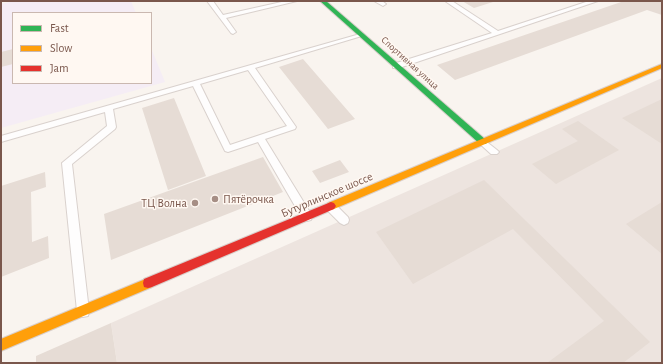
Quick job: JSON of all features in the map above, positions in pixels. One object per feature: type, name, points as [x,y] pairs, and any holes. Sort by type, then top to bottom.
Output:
[{"type":"main road","name":"Спортивная улица","points":[[324,1],[483,142]]},
{"type":"main road","name":"Бутурлинское шоссе","points":[[1,345],[662,66]]},
{"type":"lane","points":[[210,1],[233,32]]},
{"type":"lane","points":[[222,17],[294,1]]},
{"type":"lane","points":[[448,1],[497,33]]},
{"type":"lane","points":[[396,66],[595,1]]},
{"type":"lane","points":[[1,139],[362,35]]},
{"type":"lane","points":[[195,83],[228,149],[292,127],[250,67]]},
{"type":"lane","points":[[83,311],[67,162],[112,127],[109,108]]},
{"type":"lane","points":[[260,138],[307,217]]},
{"type":"lane","points":[[483,142],[494,152]]},
{"type":"lane","points":[[331,206],[344,220]]},
{"type":"shaded area","points":[[14,1],[131,1],[136,12],[12,12],[12,84],[152,84],[152,50],[165,82],[1,128],[1,4]]},
{"type":"shaded area","points":[[662,78],[662,363],[117,363],[111,323]]},
{"type":"building","points":[[462,1],[490,1],[493,2],[474,8]]},
{"type":"building","points":[[624,1],[662,1],[662,15],[647,10],[455,80],[437,65]]},
{"type":"building","points":[[12,49],[12,64],[1,67],[1,52]]},
{"type":"building","points":[[303,59],[355,119],[328,129],[279,67]]},
{"type":"building","points":[[174,98],[206,176],[168,190],[142,108]]},
{"type":"building","points":[[662,99],[662,144],[622,118]]},
{"type":"building","points":[[578,121],[619,150],[556,184],[532,164],[578,141],[562,129]]},
{"type":"building","name":"ТЦ Волна","points":[[263,157],[283,192],[111,260],[104,214]]},
{"type":"building","points":[[340,160],[349,172],[320,183],[312,171]]},
{"type":"building","points":[[45,172],[46,187],[31,192],[32,242],[48,236],[49,258],[1,277],[1,186]]},
{"type":"building","points":[[484,180],[650,342],[623,363],[547,363],[604,321],[513,229],[413,284],[376,232]]},
{"type":"building","points":[[662,202],[662,254],[626,224]]},
{"type":"building","points":[[111,323],[117,363],[36,363],[36,356]]},
{"type":"traffic: fast","points":[[323,1],[483,142]]},
{"type":"traffic: slow","points":[[331,206],[662,66]]},
{"type":"traffic: slow","points":[[1,345],[148,283]]},
{"type":"traffic: jam","points":[[148,283],[331,206]]},
{"type":"place","name":"Пятёрочка","points":[[215,199]]},
{"type":"place","name":"ТЦ Волна","points":[[195,203]]}]
